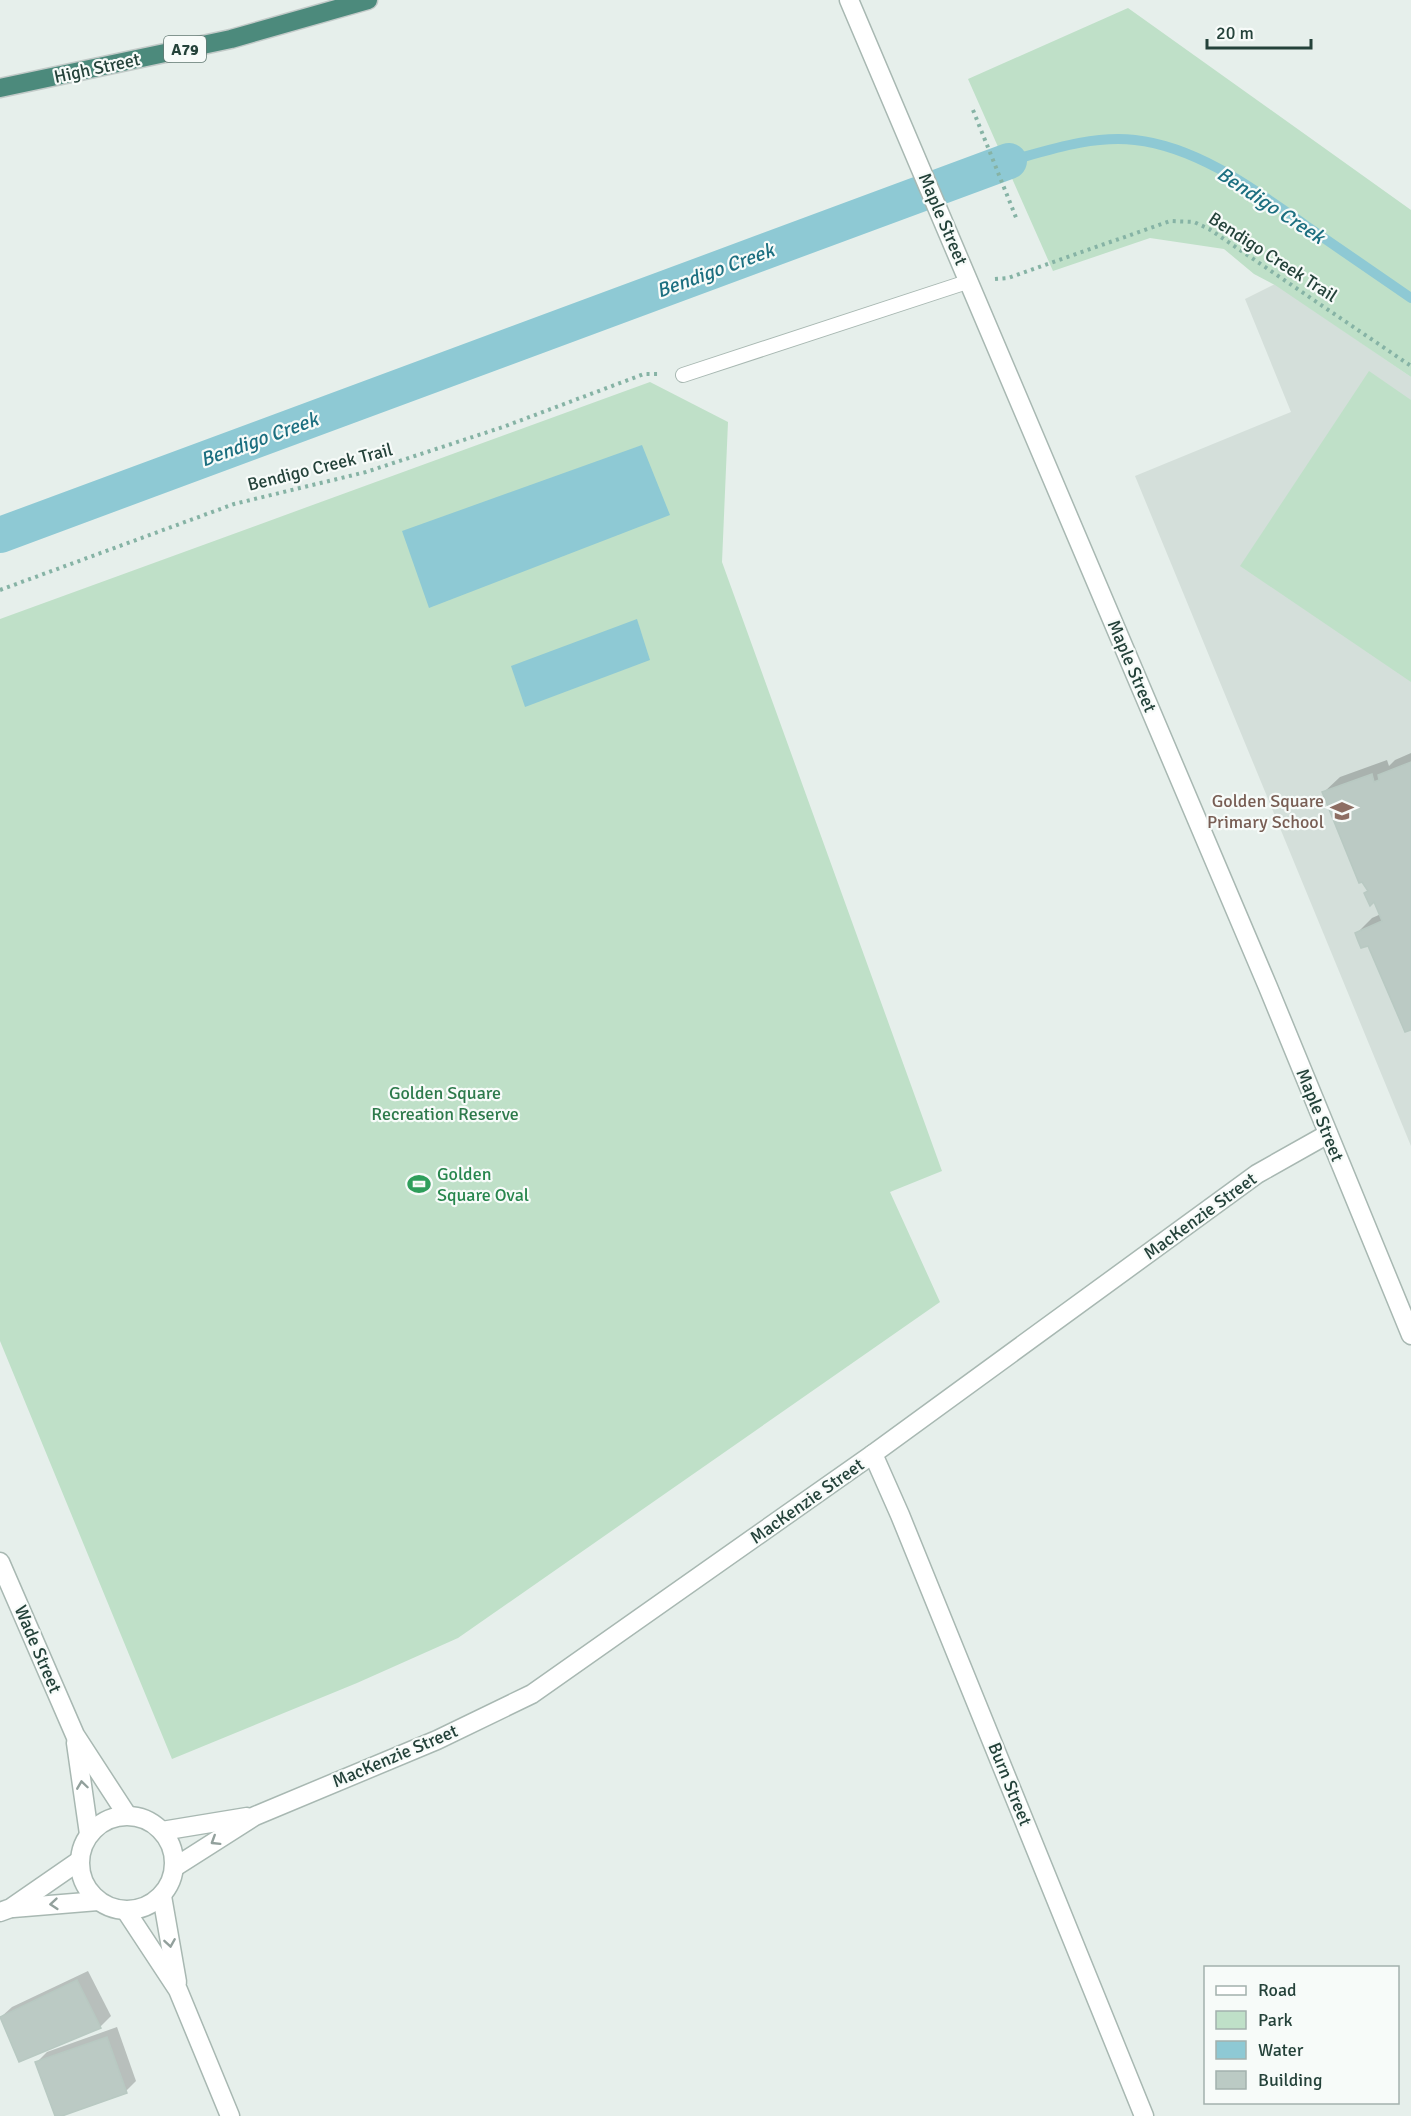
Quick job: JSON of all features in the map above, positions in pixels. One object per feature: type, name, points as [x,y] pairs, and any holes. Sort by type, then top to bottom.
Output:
[{"type":"highway","name":"High Street","points":[[0,88],[231,39],[368,0]]},
{"type":"street","name":"Maple Street","points":[[849,0],[946,224],[1410,1331]]},
{"type":"street","name":"MacKenzie Street","points":[[175,1867],[255,1816],[436,1740],[532,1694],[873,1454],[1257,1174],[1328,1134]]},
{"type":"street","name":"Burn Street","points":[[873,1454],[905,1526],[1144,2116]]},
{"type":"street","name":"Wade Street","points":[[0,1562],[75,1735],[126,1815]]},
{"type":"street","name":"Wade Street","points":[[75,1735],[89,1834]]},
{"type":"street","points":[[126,1815],[140,1817],[162,1831],[170,1841],[175,1867],[173,1877],[162,1896],[152,1904],[126,1911],[111,1908],[98,1901],[84,1883],[79,1861],[82,1847],[89,1834],[99,1824],[126,1815]]},
{"type":"street","name":"MacKenzie Street","points":[[162,1831],[255,1816]]},
{"type":"street","points":[[6,1910],[79,1861]]},
{"type":"street","points":[[162,1896],[178,1990]]},
{"type":"street","points":[[6,1910],[98,1901]]},
{"type":"street","points":[[126,1911],[178,1990],[230,2116]]},
{"type":"lane","points":[[683,375],[970,281]]},
{"type":"path","points":[[973,110],[1017,220]]},
{"type":"path","name":"Bendigo Creek Trail","points":[[970,281],[1008,278],[1170,221],[1194,222],[1209,229],[1411,366]]},
{"type":"path","name":"Bendigo Creek Trail","points":[[0,590],[234,504],[366,472],[503,427],[644,374],[683,375]]},
{"type":"shaded area","name":"Golden Square Primary School","points":[[1275,284],[1411,377],[1411,1146],[1135,476],[1291,412],[1245,299]]},
{"type":"green space","points":[[1128,8],[1411,210],[1411,377],[1275,285],[1254,274],[1224,249],[1150,238],[1053,271],[968,79]]},
{"type":"green space","points":[[1369,371],[1411,400],[1411,682],[1240,566]]},
{"type":"green space","name":"Golden Square Recreation Reserve","points":[[650,382],[728,422],[722,562],[942,1171],[890,1192],[940,1302],[458,1638],[357,1683],[172,1759],[0,1341],[0,619]]},
{"type":"water","points":[[642,445],[670,515],[429,608],[402,531]]},
{"type":"water","points":[[637,619],[650,660],[525,707],[511,666]]},
{"type":"building","points":[[1411,762],[1411,1030],[1405,1032],[1368,946],[1361,948],[1355,933],[1382,921],[1374,902],[1370,906],[1364,893],[1368,891],[1362,882],[1359,883],[1322,792],[1372,774],[1374,782],[1379,780],[1378,775]]},
{"type":"building","points":[[77,1980],[101,2028],[19,2062],[0,2017]]},
{"type":"building","points":[[107,2037],[127,2093],[62,2116],[55,2116],[35,2062]]},
{"type":"waterway","name":"Bendigo Creek","points":[[1009,161],[1071,144],[1119,139],[1158,144],[1181,151],[1246,185],[1411,298]]},
{"type":"waterway","name":"Bendigo Creek","points":[[0,535],[1009,161]]},
{"type":"place","name":"Golden Square Primary School","points":[[1342,811]]},
{"type":"place","name":"Golden Square Oval","points":[[419,1184]]}]
